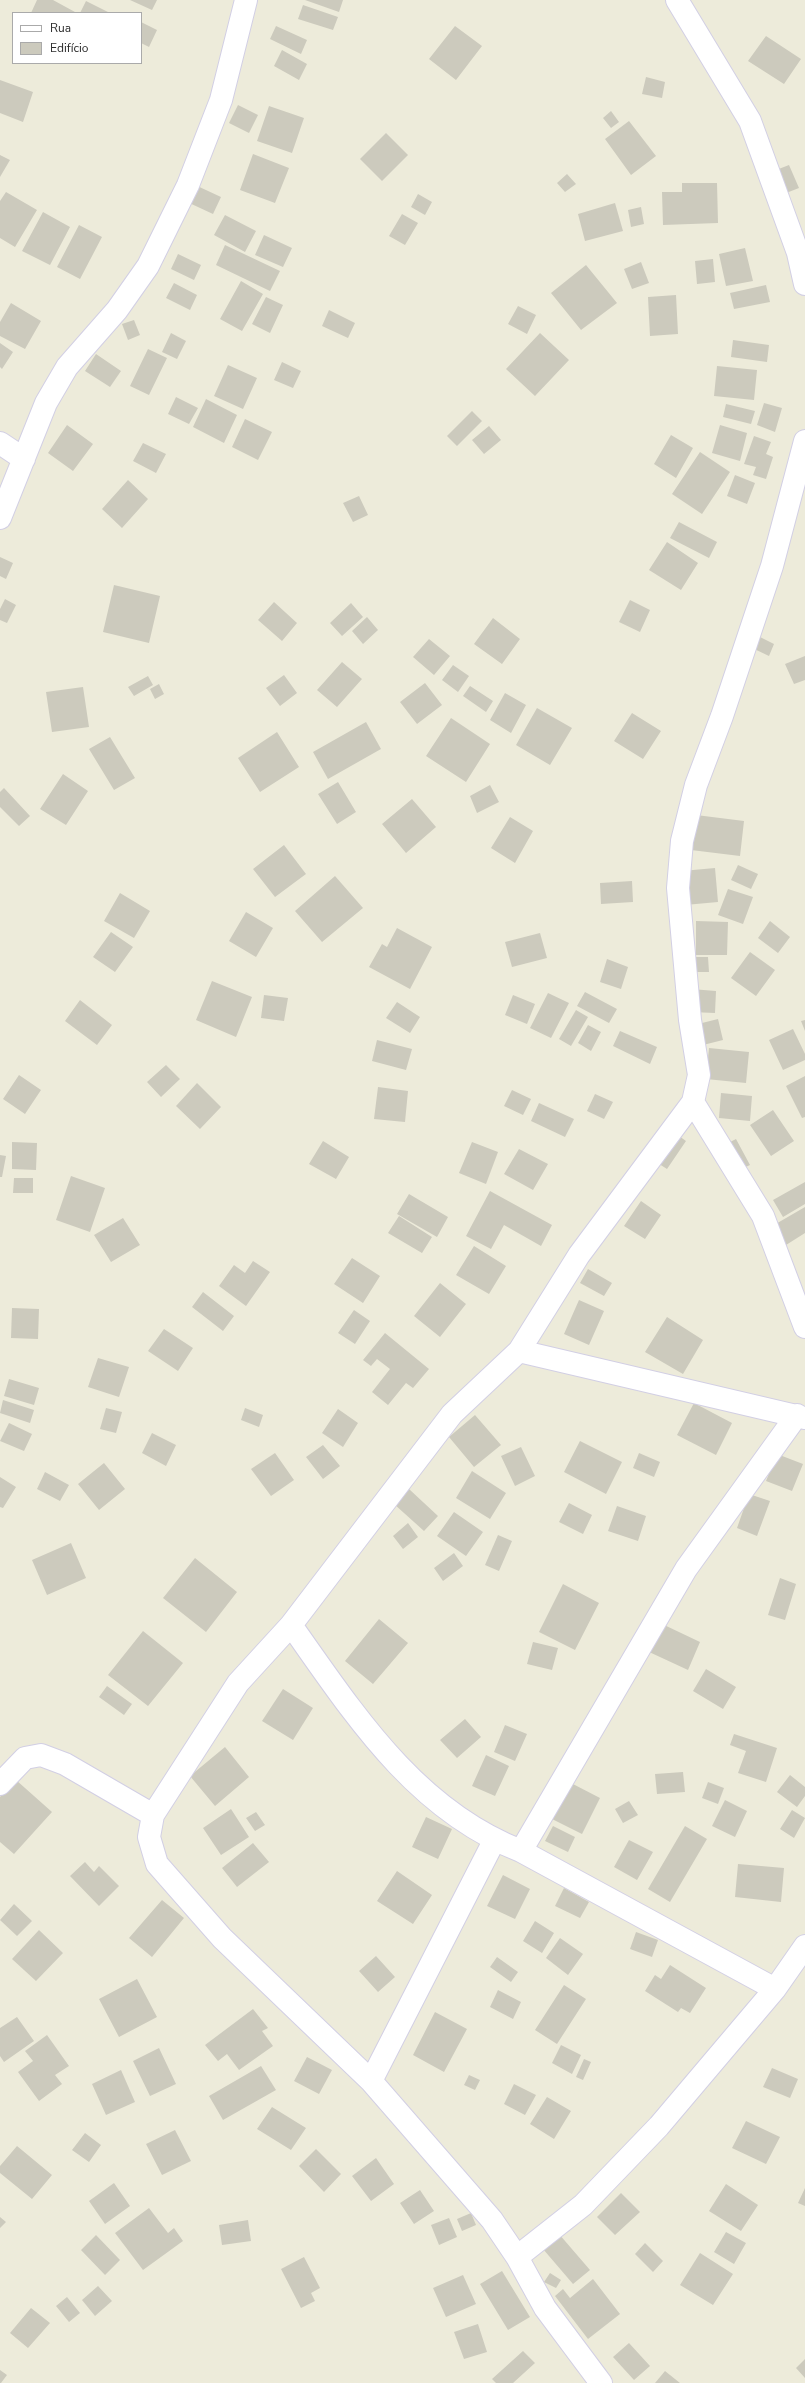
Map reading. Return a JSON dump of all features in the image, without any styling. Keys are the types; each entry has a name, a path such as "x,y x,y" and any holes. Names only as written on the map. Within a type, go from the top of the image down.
{"street":[{"path":"0,518 46,403 67,367 118,310 148,266 188,185 221,100 246,0"},
{"path":"677,0 750,121 802,250 805,284"},
{"path":"602,2383 546,2308 517,2256 492,2220 371,2081 222,1938 157,1864 149,1837 153,1815 238,1683 291,1625 452,1414 519,1351 578,1255 694,1102 699,1075 690,1020 678,888 682,841 696,785 722,716 772,566 805,441"},
{"path":"0,443 24,459"},
{"path":"694,1102 763,1216 805,1327"},
{"path":"519,1351 801,1417 686,1569 521,1852"},
{"path":"291,1625 376,1743 422,1790 494,1840 521,1852 775,1988"},
{"path":"0,1784 25,1758 41,1756 65,1764 153,1815"},
{"path":"371,2081 494,1840"},
{"path":"517,2256 583,2205 660,2126 775,1988 805,1946"}],"building":[{"path":"37,0 53,0 75,12 31,12"},
{"path":"130,0 157,0 152,10"},
{"path":"305,0 343,0 339,12"},
{"path":"86,1 108,12 80,12"},
{"path":"303,5 338,17 333,30 298,19"},
{"path":"142,22 157,30 149,47 142,44"},
{"path":"276,26 307,40 301,54 270,39"},
{"path":"455,26 482,46 456,80 429,59"},
{"path":"766,36 801,59 784,84 748,61"},
{"path":"282,50 307,64 299,80 274,66"},
{"path":"646,77 665,82 662,98 642,94"},
{"path":"0,80 33,92 23,122 0,113"},
{"path":"238,105 258,115 249,133 229,123"},
{"path":"269,106 304,118 292,153 257,141"},
{"path":"611,111 619,122 611,128 603,118"},
{"path":"629,121 656,156 631,175 605,139"},
{"path":"386,133 408,155 382,181 360,159"},
{"path":"253,154 289,168 275,203 240,190"},
{"path":"0,155 10,160 0,177"},
{"path":"789,165 799,188 781,195 771,172"},
{"path":"567,174 576,184 565,192 557,183"},
{"path":"682,183 717,183 718,223 663,225 662,192 682,192"},
{"path":"193,184 221,197 213,214 185,201"},
{"path":"6,192 37,210 15,247 0,238 0,201"},
{"path":"418,194 432,202 425,215 411,207"},
{"path":"615,203 623,231 585,241 578,214"},
{"path":"641,207 644,224 631,227 628,210"},
{"path":"43,212 70,227 50,265 22,251"},
{"path":"402,214 418,223 405,245 389,236"},
{"path":"225,215 256,231 245,252 214,235"},
{"path":"79,225 102,237 80,279 57,267"},
{"path":"264,235 292,248 283,267 255,255"},
{"path":"225,245 280,271 270,291 216,265"},
{"path":"745,248 753,281 726,286 719,254"},
{"path":"178,254 201,265 194,280 171,269"},
{"path":"713,259 715,282 697,284 695,261"},
{"path":"641,262 649,283 632,289 624,269"},
{"path":"586,265 617,303 581,330 551,293"},
{"path":"241,281 263,294 242,331 220,319"},
{"path":"174,283 197,295 190,310 166,298"},
{"path":"766,285 770,302 734,309 730,293"},
{"path":"676,295 678,334 650,336 648,297"},
{"path":"266,297 283,305 270,333 252,324"},
{"path":"11,303 41,321 25,349 0,336 0,322"},
{"path":"518,306 536,315 527,334 508,324"},
{"path":"329,310 355,323 348,338 322,326"},
{"path":"134,320 140,335 128,340 122,324"},
{"path":"171,333 186,341 177,359 162,352"},
{"path":"540,333 569,360 535,396 506,369"},
{"path":"733,340 769,345 767,362 731,357"},
{"path":"0,343 13,352 2,369 0,367"},
{"path":"148,349 167,358 149,395 130,386"},
{"path":"96,354 121,371 110,387 85,371"},
{"path":"282,362 301,371 293,388 274,380"},
{"path":"228,365 257,378 243,409 214,396"},
{"path":"717,366 757,370 754,400 714,396"},
{"path":"176,397 198,408 189,424 168,414"},
{"path":"206,399 237,415 224,443 193,427"},
{"path":"764,403 782,408 775,432 757,425"},
{"path":"726,404 755,411 751,424 723,417"},
{"path":"472,411 482,421 457,446 447,436"},
{"path":"245,419 272,432 258,460 232,447"},
{"path":"67,425 93,444 73,471 48,453"},
{"path":"720,425 747,433 740,461 712,453"},
{"path":"489,426 501,440 484,454 472,440"},
{"path":"671,435 693,448 676,478 654,464"},
{"path":"754,436 771,442 766,454 773,457 766,479 753,475 756,467 744,464"},
{"path":"143,443 166,454 156,473 133,461"},
{"path":"700,452 730,472 702,514 672,494"},
{"path":"735,475 755,483 747,504 727,496"},
{"path":"128,480 148,499 122,528 102,509"},
{"path":"359,496 368,515 353,522 343,503"},
{"path":"679,522 717,542 709,558 670,538"},
{"path":"667,542 698,563 681,590 649,570"},
{"path":"0,557 13,563 6,579 0,576"},
{"path":"114,585 160,596 149,643 103,632"},
{"path":"5,599 16,605 7,623 0,620 0,609"},
{"path":"630,600 650,610 640,632 619,622"},
{"path":"274,602 297,623 282,641 258,620"},
{"path":"351,603 363,617 342,636 330,623"},
{"path":"367,617 378,630 363,644 352,631"},
{"path":"493,618 520,639 502,664 474,644"},
{"path":"754,634 774,644 769,656 748,646"},
{"path":"429,639 450,656 434,675 413,657"},
{"path":"805,656 805,680 794,684 785,664"},
{"path":"342,662 362,679 337,707 317,690"},
{"path":"453,665 469,676 458,692 442,680"},
{"path":"284,675 297,693 280,706 266,688"},
{"path":"148,676 153,685 134,696 128,687"},
{"path":"425,683 442,705 417,724 400,702"},
{"path":"159,684 164,694 155,699 150,689"},
{"path":"470,686 493,701 486,712 463,696"},
{"path":"83,687 89,727 52,732 46,692"},
{"path":"505,693 526,705 511,733 490,720"},
{"path":"537,708 572,728 550,765 516,745"},
{"path":"632,713 661,731 643,759 614,741"},
{"path":"451,718 490,744 466,782 426,756"},
{"path":"366,722 381,749 328,779 313,752"},
{"path":"277,732 299,767 260,792 238,758"},
{"path":"110,737 135,778 114,790 89,749"},
{"path":"63,774 88,791 66,825 40,809"},
{"path":"338,782 356,812 337,824 318,794"},
{"path":"490,785 499,802 477,813 470,796"},
{"path":"4,788 30,816 19,826 0,807 0,792"},
{"path":"412,799 436,827 406,853 382,824"},
{"path":"696,815 744,821 740,856 691,850"},
{"path":"510,817 533,831 515,863 491,848"},
{"path":"284,845 306,874 275,897 253,869"},
{"path":"738,865 758,874 751,889 731,880"},
{"path":"715,868 718,902 685,905 682,871"},
{"path":"335,876 363,908 322,942 295,911"},
{"path":"632,881 633,902 601,904 600,883"},
{"path":"728,889 753,897 743,924 718,915"},
{"path":"120,893 150,911 134,938 104,921"},
{"path":"246,912 273,928 256,957 229,941"},
{"path":"696,921 728,922 727,955 696,955"},
{"path":"770,921 790,937 778,953 758,938"},
{"path":"397,928 432,947 410,989 369,967 382,944 387,947"},
{"path":"111,932 133,947 115,972 93,957"},
{"path":"540,933 547,958 512,967 505,942"},
{"path":"750,952 775,970 756,996 731,978"},
{"path":"689,957 708,957 709,972 689,972"},
{"path":"607,959 628,967 621,989 600,982"},
{"path":"212,981 252,997 236,1037 196,1020"},
{"path":"691,989 716,991 715,1013 691,1012"},
{"path":"585,992 617,1009 609,1023 577,1006"},
{"path":"548,993 569,1003 551,1038 530,1028"},
{"path":"264,995 288,998 284,1021 261,1018"},
{"path":"513,995 535,1004 527,1024 505,1015"},
{"path":"80,1000 112,1025 97,1045 65,1021"},
{"path":"397,1002 420,1017 410,1033 386,1018"},
{"path":"576,1010 588,1017 571,1046 559,1039"},
{"path":"718,1019 723,1040 699,1046 694,1025"},
{"path":"805,1020 805,1031 801,1021"},
{"path":"588,1025 601,1032 591,1051 578,1043"},
{"path":"793,1029 805,1054 805,1060 783,1070 769,1040"},
{"path":"620,1031 657,1047 650,1064 613,1046"},
{"path":"377,1040 412,1049 406,1070 372,1061"},
{"path":"709,1048 749,1052 746,1083 706,1079"},
{"path":"166,1065 180,1079 161,1097 147,1082"},
{"path":"19,1075 41,1090 25,1114 3,1099"},
{"path":"805,1076 805,1117 802,1118 786,1086"},
{"path":"197,1083 221,1107 200,1129 176,1106"},
{"path":"378,1087 408,1091 405,1122 374,1119"},
{"path":"512,1090 531,1099 523,1115 504,1106"},
{"path":"721,1093 752,1096 750,1121 719,1118"},
{"path":"595,1094 613,1102 604,1119 587,1111"},
{"path":"539,1103 574,1119 565,1137 531,1121"},
{"path":"773,1110 794,1141 771,1156 750,1125"},
{"path":"672,1131 686,1141 667,1169 653,1160"},
{"path":"736,1139 750,1165 735,1172 722,1146"},
{"path":"323,1141 349,1157 336,1179 309,1164"},
{"path":"12,1142 37,1143 36,1170 12,1169"},
{"path":"472,1142 498,1152 486,1184 459,1173"},
{"path":"519,1149 548,1164 533,1190 504,1174"},
{"path":"0,1155 6,1156 2,1177 0,1177"},
{"path":"71,1176 105,1188 90,1232 56,1220"},
{"path":"14,1178 33,1178 33,1193 13,1193"},
{"path":"805,1182 805,1204 783,1217 773,1200"},
{"path":"490,1191 552,1225 541,1246 504,1225 491,1249 466,1236"},
{"path":"409,1194 448,1217 437,1237 397,1214"},
{"path":"641,1201 661,1215 645,1239 624,1226"},
{"path":"805,1207 805,1233 786,1245 774,1225"},
{"path":"399,1216 432,1237 422,1253 388,1233"},
{"path":"123,1218 140,1245 111,1262 94,1235"},
{"path":"474,1246 506,1266 489,1294 456,1275"},
{"path":"352,1258 380,1276 363,1303 334,1284"},
{"path":"253,1261 270,1272 246,1306 219,1286 234,1265 245,1273"},
{"path":"588,1269 612,1283 604,1296 580,1283"},
{"path":"440,1283 466,1304 440,1337 414,1316"},
{"path":"203,1292 234,1316 223,1331 192,1307"},
{"path":"579,1300 604,1311 589,1345 564,1334"},
{"path":"12,1308 39,1309 38,1339 11,1338"},
{"path":"354,1310 370,1321 355,1344 338,1333"},
{"path":"667,1317 703,1340 683,1374 645,1352"},
{"path":"164,1329 193,1348 178,1371 148,1351"},
{"path":"385,1333 429,1369 413,1388 406,1383 388,1405 372,1392 390,1369 377,1359 371,1366 363,1360"},
{"path":"98,1358 129,1367 119,1397 88,1387"},
{"path":"9,1379 39,1388 34,1405 4,1396"},
{"path":"3,1400 34,1410 30,1423 0,1413"},
{"path":"694,1403 732,1423 716,1455 677,1435"},
{"path":"106,1408 122,1412 116,1433 100,1429"},
{"path":"245,1408 263,1415 259,1427 241,1420"},
{"path":"338,1409 358,1423 343,1447 322,1433"},
{"path":"475,1415 501,1445 474,1467 449,1437"},
{"path":"9,1423 32,1434 24,1451 0,1441"},
{"path":"152,1433 176,1445 166,1466 142,1453"},
{"path":"580,1441 622,1462 606,1494 564,1472"},
{"path":"323,1445 340,1466 323,1479 306,1457"},
{"path":"521,1447 535,1476 515,1486 501,1456"},
{"path":"275,1453 294,1480 271,1496 251,1469"},
{"path":"639,1453 660,1462 654,1477 633,1468"},
{"path":"777,1454 803,1464 792,1491 766,1481"},
{"path":"104,1463 125,1489 99,1510 78,1484"},
{"path":"472,1471 506,1493 490,1519 456,1498"},
{"path":"45,1472 69,1485 60,1501 37,1489"},
{"path":"0,1477 16,1487 3,1508 0,1507"},
{"path":"409,1489 438,1516 424,1531 394,1504"},
{"path":"749,1494 770,1501 757,1536 737,1528"},
{"path":"569,1503 592,1515 583,1534 559,1522"},
{"path":"617,1506 646,1516 638,1541 608,1531"},
{"path":"454,1512 483,1532 466,1556 437,1536"},
{"path":"408,1523 418,1537 403,1549 393,1536"},
{"path":"498,1535 512,1541 499,1571 485,1565"},
{"path":"71,1543 86,1578 47,1595 32,1560"},
{"path":"454,1553 463,1566 443,1581 434,1568"},
{"path":"195,1558 237,1592 206,1632 163,1598"},
{"path":"780,1578 796,1584 785,1620 768,1615"},
{"path":"563,1584 599,1603 575,1650 539,1632"},
{"path":"379,1619 408,1643 373,1684 345,1661"},
{"path":"660,1623 700,1642 688,1670 647,1651"},
{"path":"143,1631 183,1663 148,1706 108,1675"},
{"path":"533,1642 558,1648 552,1670 527,1664"},
{"path":"706,1669 736,1687 723,1709 693,1691"},
{"path":"107,1686 132,1704 124,1715 99,1697"},
{"path":"283,1689 313,1708 293,1740 262,1721"},
{"path":"465,1719 481,1737 457,1758 440,1740"},
{"path":"505,1725 527,1734 515,1761 494,1752"},
{"path":"734,1734 777,1748 766,1782 738,1773 746,1751 730,1745"},
{"path":"225,1747 249,1777 215,1806 190,1776"},
{"path":"486,1755 509,1766 495,1796 472,1786"},
{"path":"683,1772 685,1792 657,1794 655,1774"},
{"path":"790,1775 805,1787 805,1796 797,1807 777,1792"},
{"path":"16,1780 52,1812 14,1854 0,1842 0,1797"},
{"path":"708,1782 724,1788 718,1804 702,1798"},
{"path":"571,1783 600,1798 582,1834 552,1819"},
{"path":"725,1800 747,1811 735,1837 712,1826"},
{"path":"629,1801 638,1815 623,1823 615,1809"},
{"path":"231,1809 249,1837 221,1855 203,1828"},
{"path":"792,1810 805,1818 794,1838 780,1829"},
{"path":"256,1812 265,1825 255,1831 246,1818"},
{"path":"426,1817 452,1829 438,1859 412,1847"},
{"path":"553,1826 575,1837 568,1852 545,1841"},
{"path":"685,1826 707,1839 670,1902 648,1889"},
{"path":"629,1840 653,1852 637,1880 614,1867"},
{"path":"253,1843 269,1862 237,1887 222,1868"},
{"path":"85,1862 94,1872 99,1866 119,1886 99,1906 70,1876"},
{"path":"738,1864 784,1868 781,1902 735,1897"},
{"path":"397,1871 432,1895 413,1924 377,1901"},
{"path":"503,1875 530,1889 515,1919 487,1906"},
{"path":"564,1888 589,1902 580,1918 555,1906"},
{"path":"162,1900 184,1918 152,1957 129,1938"},
{"path":"14,1904 32,1921 17,1936 0,1920"},
{"path":"535,1921 554,1933 542,1953 523,1941"},
{"path":"39,1930 63,1953 36,1981 12,1959"},
{"path":"636,1932 658,1940 652,1957 630,1949"},
{"path":"560,1938 583,1954 568,1975 546,1958"},
{"path":"376,1956 395,1977 378,1992 359,1971"},
{"path":"497,1957 518,1972 511,1982 490,1967"},
{"path":"670,1965 706,1988 690,2013 681,2008 678,2012 645,1991 655,1975 661,1979"},
{"path":"137,1979 157,2017 119,2037 99,1999"},
{"path":"564,1985 586,1999 557,2044 535,2030"},
{"path":"498,1990 521,2002 513,2019 490,2007"},
{"path":"253,2009 268,2028 262,2031 273,2046 239,2070 227,2054 218,2061 205,2045"},
{"path":"435,2012 467,2029 444,2072 413,2055"},
{"path":"17,2017 34,2041 4,2062 0,2056 0,2028"},
{"path":"47,2035 69,2066 55,2075 62,2084 39,2101 18,2072 33,2061 25,2051"},
{"path":"561,2045 581,2055 572,2074 552,2063"},
{"path":"159,2048 176,2084 150,2096 133,2061"},
{"path":"307,2057 332,2070 319,2094 294,2081"},
{"path":"584,2059 591,2062 583,2080 576,2077"},
{"path":"261,2066 276,2090 223,2120 209,2096"},
{"path":"772,2068 798,2079 790,2098 763,2087"},
{"path":"121,2070 135,2102 106,2115 92,2084"},
{"path":"469,2075 480,2080 475,2090 464,2085"},
{"path":"514,2084 536,2095 525,2115 504,2104"},
{"path":"547,2097 571,2111 554,2139 530,2124"},
{"path":"272,2107 306,2128 291,2150 257,2129"},
{"path":"746,2121 780,2137 766,2164 732,2148"},
{"path":"175,2130 191,2161 162,2175 146,2144"},
{"path":"85,2133 101,2145 89,2162 72,2150"},
{"path":"17,2146 52,2175 32,2199 0,2173 0,2166"},
{"path":"316,2149 341,2174 324,2192 299,2166"},
{"path":"376,2158 394,2184 371,2201 352,2176"},
{"path":"114,2183 130,2206 105,2224 89,2201"},
{"path":"726,2184 758,2205 741,2231 709,2211"},
{"path":"805,2188 805,2206 798,2203"},
{"path":"420,2190 434,2211 414,2224 400,2203"},
{"path":"621,2193 640,2212 615,2235 597,2217"},
{"path":"149,2208 168,2233 174,2228 183,2241 143,2270 115,2233"},
{"path":"471,2213 476,2225 462,2231 457,2219"},
{"path":"0,2217 6,2222 0,2228"},
{"path":"449,2218 457,2237 439,2245 431,2225"},
{"path":"248,2220 251,2241 222,2245 219,2225"},
{"path":"726,2232 746,2243 734,2264 714,2252"},
{"path":"559,2234 590,2270 573,2284 543,2249"},
{"path":"96,2235 120,2260 105,2275 81,2250"},
{"path":"645,2243 663,2261 653,2272 635,2254"},
{"path":"700,2253 733,2274 713,2305 680,2285"},
{"path":"304,2257 320,2288 311,2293 315,2301 301,2308 281,2269"},
{"path":"502,2271 530,2317 508,2330 480,2284"},
{"path":"550,2273 561,2280 556,2288 544,2282"},
{"path":"463,2275 476,2304 446,2317 433,2288"},
{"path":"593,2279 620,2314 588,2339 555,2296 563,2289 570,2298"},
{"path":"98,2286 112,2301 95,2316 82,2300"},
{"path":"67,2297 80,2313 69,2322 56,2306"},
{"path":"31,2308 50,2323 28,2348 10,2333"},
{"path":"478,2324 487,2352 464,2359 454,2332"},
{"path":"629,2343 650,2366 634,2380 613,2357"},
{"path":"523,2351 535,2363 513,2383 496,2383 492,2379"},
{"path":"805,2359 805,2378 796,2368"},
{"path":"0,2370 7,2375 1,2383 0,2383"},
{"path":"665,2371 680,2383 655,2383"}]}
